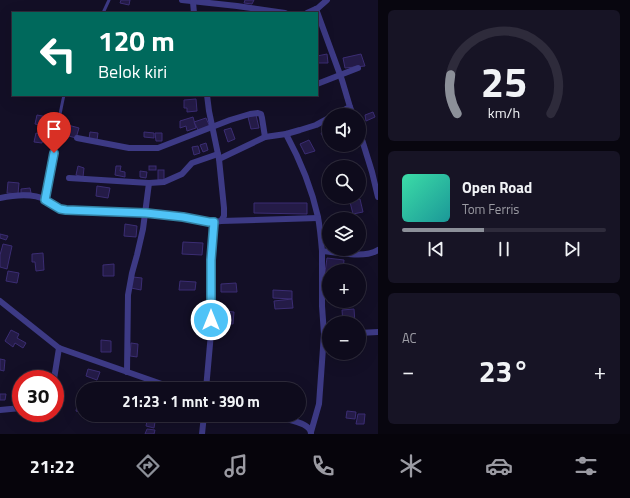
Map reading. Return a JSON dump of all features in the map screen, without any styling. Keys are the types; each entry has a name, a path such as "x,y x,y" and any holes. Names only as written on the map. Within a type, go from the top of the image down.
{"street":[{"path":"183,0 278,12"},
{"path":"309,12 316,9 327,0"},
{"path":"194,2 194,12"},
{"path":"318,14 350,107"},
{"path":"318,84 358,68"},
{"path":"207,96 218,156 224,208 224,216 221,221"},
{"path":"77,138 129,148 158,148 250,114 258,113 261,114 265,137"},
{"path":"69,178 150,183 164,182 182,174 192,163 218,156 265,137 286,134 322,122"},
{"path":"286,134 308,185 318,218 322,251"},
{"path":"366,152 378,196"},
{"path":"127,372 128,294 143,229 150,183"},
{"path":"0,198 7,196 30,195 45,200 60,209 66,210 146,213 183,217 209,222 318,218"},
{"path":"207,382 211,333 211,260 214,222"},
{"path":"366,254 378,250"},
{"path":"322,256 323,316"},
{"path":"0,301 59,348 156,382"},
{"path":"366,333 378,332"},
{"path":"55,370 59,348"},
{"path":"311,433 319,404 323,360"},
{"path":"0,410 12,409"},
{"path":"202,434 203,422"},
{"path":"296,422 306,426 314,426"},
{"path":"306,426 311,433"}],"lane":[{"path":"103,12 109,0"},
{"path":"45,200 64,96"}],"building":[{"path":"121,0 130,0 129,5 120,3"},
{"path":"245,0 254,0 252,4 244,3"},
{"path":"327,54 328,63 318,63 318,56"},
{"path":"361,54 365,66 345,68 343,58"},
{"path":"196,99 197,111 187,112 187,108 184,108 184,100"},
{"path":"373,112 375,117 366,121 366,115"},
{"path":"37,115 48,117 47,126 35,124"},
{"path":"256,115 259,128 251,129 248,117"},
{"path":"193,117 196,128 187,131 186,126 180,128 180,121"},
{"path":"206,118 210,127 199,132 194,122"},
{"path":"68,125 79,128 76,138 65,135"},
{"path":"231,128 235,139 228,142 224,130"},
{"path":"90,132 98,133 97,140 89,139"},
{"path":"144,132 154,133 154,138 144,137"},
{"path":"36,133 44,135 42,143 34,142"},
{"path":"155,133 162,133 162,141 156,141"},
{"path":"309,140 315,151 305,154 300,144"},
{"path":"206,143 208,150 203,152 200,145"},
{"path":"198,146 200,153 194,155 192,147"},
{"path":"78,166 84,168 83,177 76,175"},
{"path":"116,166 121,166 120,171 125,172 125,177 115,175"},
{"path":"149,166 156,166 156,170 149,170"},
{"path":"158,170 164,170 164,180 158,180"},
{"path":"140,171 147,172 146,178 140,177"},
{"path":"8,182 19,183 18,194 7,193"},
{"path":"97,186 110,188 108,198 96,196"},
{"path":"30,188 31,193 21,193 21,189"},
{"path":"254,203 307,203 307,214 254,213"},
{"path":"350,204 361,204 363,212 352,212"},
{"path":"125,224 137,226 136,237 124,236"},
{"path":"0,234 8,236 6,240 0,238"},
{"path":"183,242 203,243 202,255 182,254"},
{"path":"3,244 12,246 7,269 0,267 0,255"},
{"path":"43,253 44,270 36,271 35,262 32,262 32,254"},
{"path":"327,258 344,260 344,264 326,264"},
{"path":"114,264 114,276 103,276 103,265"},
{"path":"8,271 19,273 17,283 6,281"},
{"path":"133,277 142,278 141,290 131,288"},
{"path":"180,281 196,282 195,290 179,290"},
{"path":"236,283 237,292 221,292 221,284"},
{"path":"273,290 292,291 292,299 273,298"},
{"path":"292,299 293,308 275,309 274,301"},
{"path":"354,309 354,316 342,316 342,310"},
{"path":"224,311 234,312 233,324 223,323"},
{"path":"11,330 19,334 17,338 26,343 23,348 15,343 13,347 5,341"},
{"path":"101,340 111,341 111,352 101,352"},
{"path":"131,343 138,344 137,357 130,356"},
{"path":"0,359 5,360 4,371 0,370"},
{"path":"88,369 100,372 97,380 86,376"},
{"path":"0,394 6,394 5,400 0,400"},
{"path":"347,411 356,412 355,419 346,418"},
{"path":"358,414 365,414 364,424 356,424"},
{"path":"147,422 155,422 154,428 146,426"},
{"path":"147,429 155,430 154,434 145,434"}],"route":[{"path":"54,153 45,200 60,209 146,213 214,222 211,260 211,320"}]}
